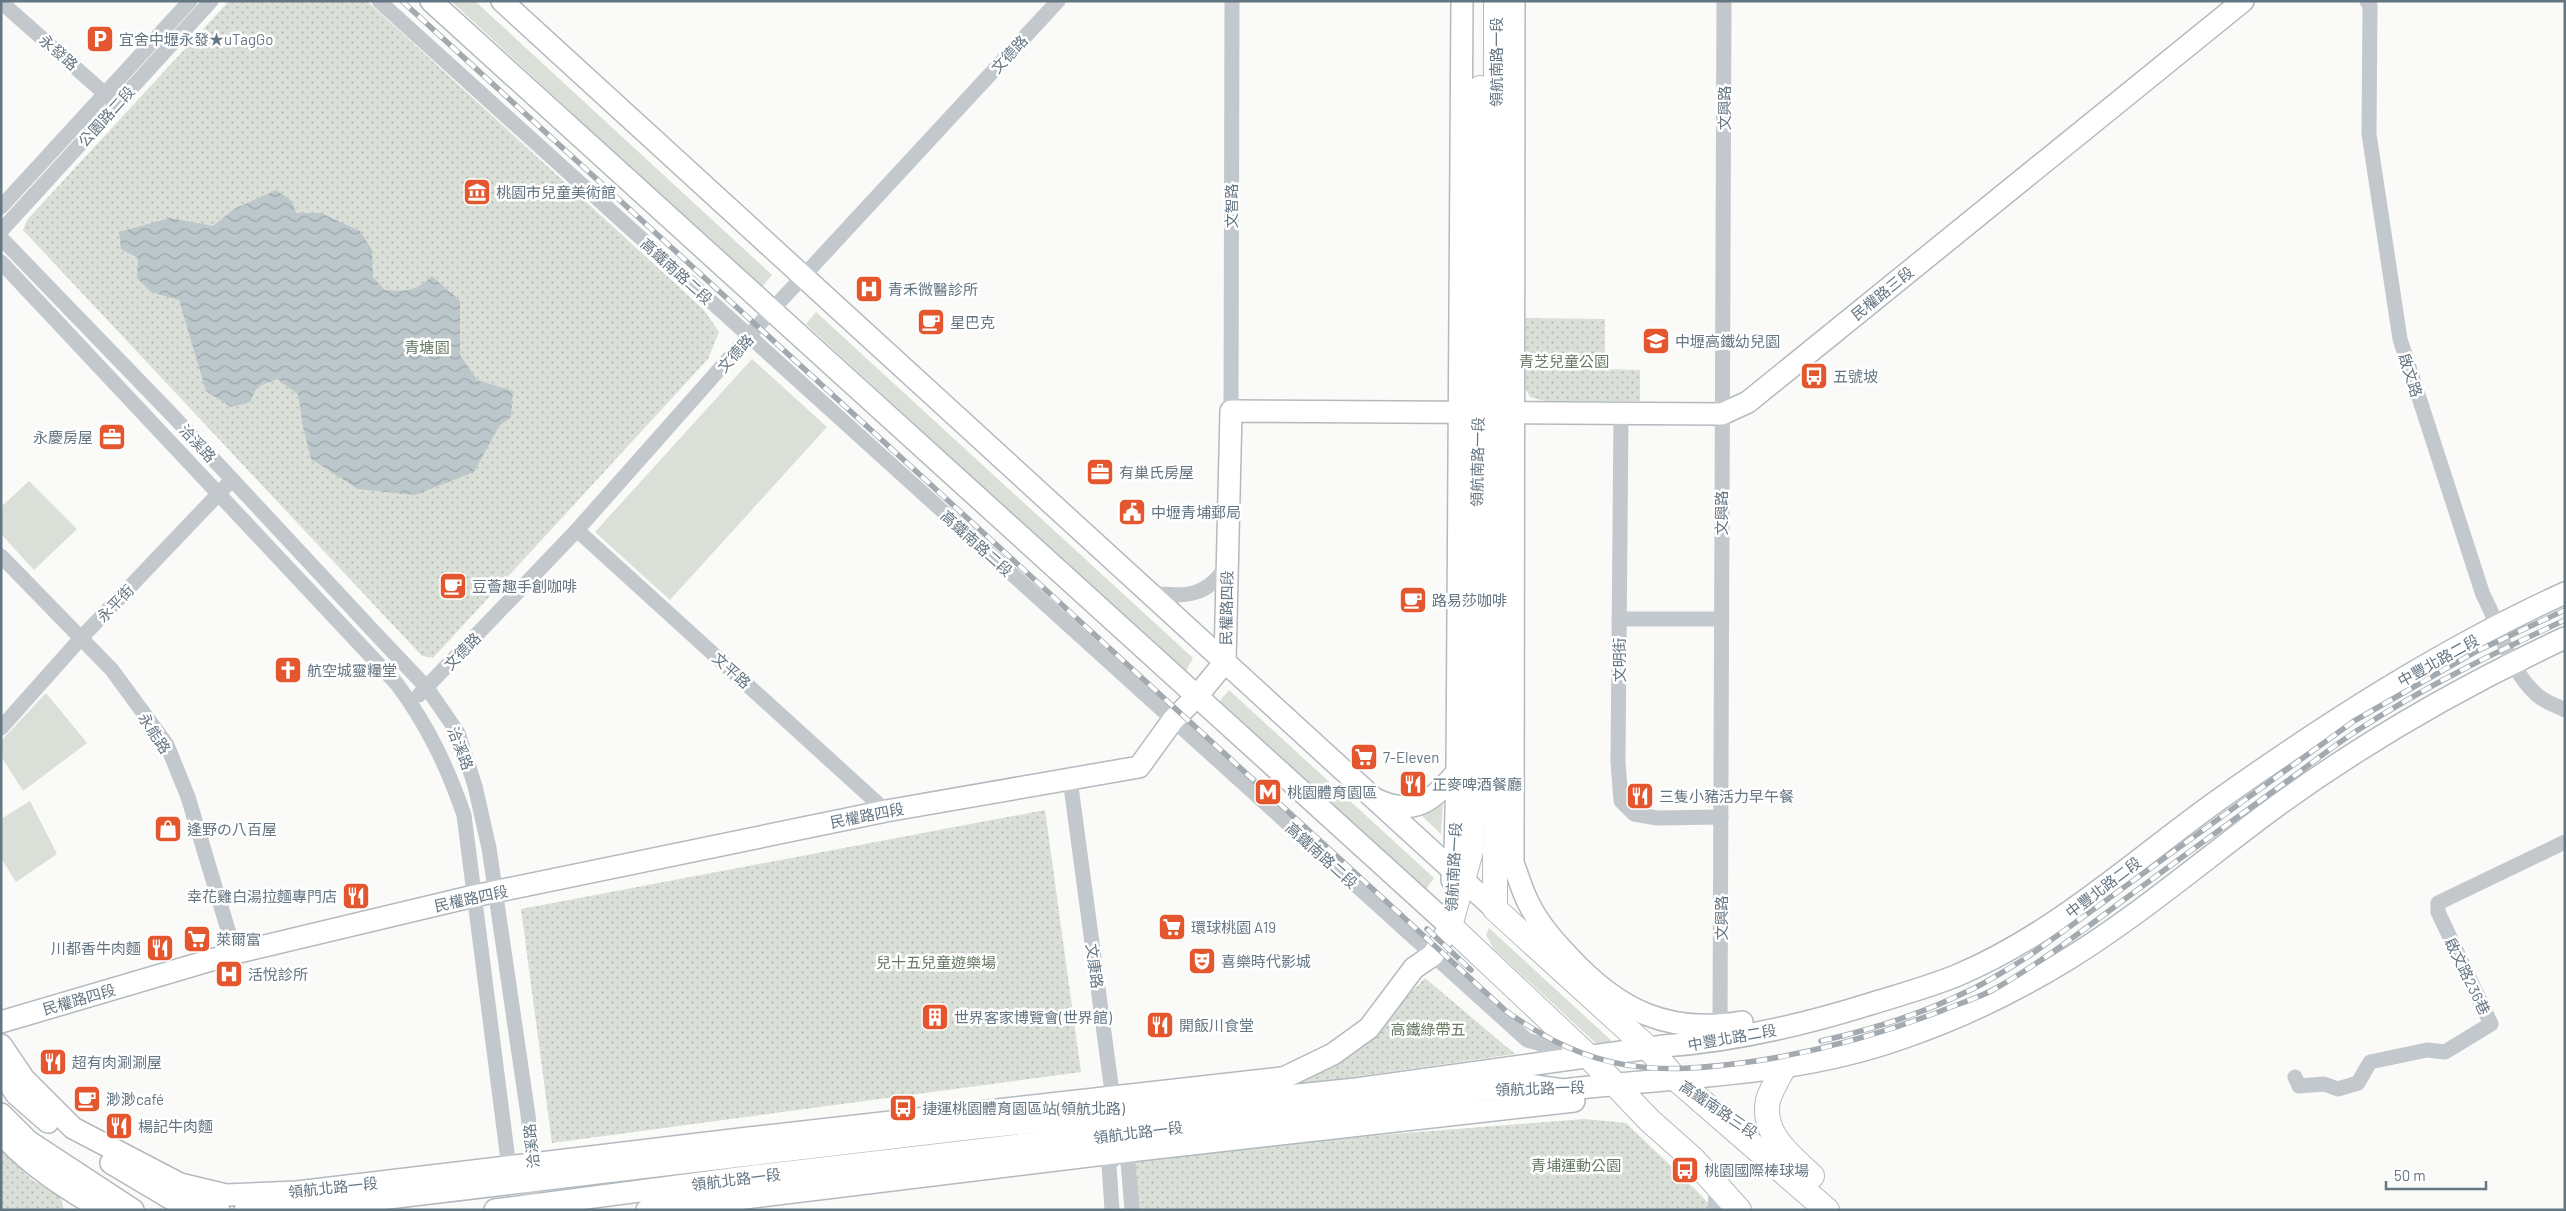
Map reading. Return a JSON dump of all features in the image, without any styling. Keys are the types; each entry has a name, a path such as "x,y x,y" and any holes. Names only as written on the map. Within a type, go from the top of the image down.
{"main road":[{"name":"領航南路一段","path":"1480,1 1495,909"},
{"name":"領航南路一段","path":"1450,926 1458,875 1471,851 1487,413 1496,1"},
{"path":"1495,909 1649,1049 1676,1079"},
{"name":"高鐵南路二段","path":"1450,926 1615,1083"},
{"path":"1783,1069 1768,1100 1768,1126 1782,1147 1812,1176"},
{"name":"高鐵南路三段","path":"1676,1079 1748,1143 1835,1206"},
{"name":"高鐵南路三段","path":"1676,1079 1722,1108 1812,1176 1835,1206"},
{"path":"1615,1083 1649,1120 1693,1159 1744,1210"},
{"path":"1715,1182 1739,1210"}],"street":[{"name":"公園路二段","path":"1,207 190,1"},
{"name":"公園路二段","path":"1,231 211,1"},
{"name":"高鐵南路二段","path":"379,1 1527,1040 1590,1058"},
{"name":"高鐵南路二段","path":"431,1 1450,926"},
{"path":"502,1 1495,909"},
{"name":"文德路","path":"410,701 427,688 578,530 772,310 1058,1"},
{"name":"文智路","path":"1231,411 1232,1"},
{"name":"領航南路一段","path":"1462,1 1487,413 1513,772"},
{"name":"領航南路一段","path":"1458,875 1455,852 1457,772 1487,413 1514,1"},
{"name":"文興路","path":"1720,1026 1724,1"},
{"name":"民權路三段","path":"1487,413 1722,414 1748,402 2243,1"},
{"name":"啟文路","path":"2367,1 2370,6 2369,134 2400,339 2483,595 2512,663 2535,694 2565,710"},
{"name":"永發路","path":"1,2 106,93 116,105"},
{"name":"洽溪路","path":"1,238 232,479 427,688 458,733 475,786 489,848 485,894 510,1175 526,1207"},
{"name":"洽溪路","path":"1,262 397,684 422,718 447,768 464,815 485,894 534,1172 526,1207"},
{"path":"1231,411 1487,413"},
{"name":"民權路四段","path":"1,1022 235,953 485,894 886,811 1139,767 1173,720 1197,696 1224,662 1231,411"},
{"name":"文明街","path":"1621,413 1618,762 1621,801 1634,814 1657,818 1721,817"},
{"name":"永平街","path":"1,728 82,637 232,479"},
{"name":"文平路","path":"578,530 886,811"},
{"name":"永能路","path":"1,556 82,637 112,670 167,745 188,797 235,953"},
{"path":"1149,593 1190,594 1206,589 1218,580 1227,565"},
{"name":"中豐北路二段","path":"1590,1058 1768,1032 1829,1017 1958,975 2060,920 2217,801 2366,700 2498,627 2565,593"},
{"path":"1619,619 1721,620"},
{"path":"1615,1083 1783,1069 1868,1050 1904,1038 1966,1012 2064,962 2115,928 2280,804 2397,725 2512,663 2565,638"},
{"path":"1374,799 1390,806 1410,807 1425,803 1439,794 1457,772"},
{"path":"1495,842 1513,772"},
{"path":"1513,772 1513,863 1527,902 1546,931 1584,973 1623,1004 1661,1020 1698,1026 1720,1026 1774,1017"},
{"name":"文康路","path":"1070,779 1116,1124 1128,1162 1132,1210"},
{"name":"啟文路236巷","path":"2295,1077 2299,1086 2324,1084 2338,1090 2358,1083 2370,1062 2427,1050 2444,1052 2491,1024 2438,912 2438,904 2565,842"},
{"path":"1183,1088 1253,1100 1269,1084 1333,1054 1368,1028 1414,968 1433,955 1450,926"},
{"name":"領航北路一段","path":"1,1045 24,1079 73,1128 173,1201 226,1195 296,1192 510,1175"},
{"name":"領航北路一段","path":"647,1210 756,1194 1116,1124 1253,1100 1356,1090 1590,1058"},
{"name":"領航北路一段","path":"1,1072 16,1094 65,1136 173,1201 219,1210"},
{"name":"領航北路一段","path":"1116,1124 1183,1088 1281,1078"},
{"name":"領航北路一段","path":"245,1210 330,1205 510,1175 750,1146 1116,1124 1577,1100 1615,1083"},
{"path":"1,1114 28,1141 133,1210"},
{"path":"1112,1210 1109,1165 1116,1124"},
{"path":"1,1133 19,1153 78,1202 103,1210"},
{"path":"750,1146 756,1194"},
{"path":"1715,1182 1716,1210"},
{"name":"領航北路一段","path":"495,1210 756,1194"}],"green space":[{"name":"青塘園","path":"229,1 367,1 704,310 719,332 708,359 433,658 422,656 23,230 27,220"},
{"path":"451,1 475,1 772,275 761,288"},
{"path":"816,312 1193,658 1185,673 806,324"},
{"name":"青芝兒童公園","path":"1523,318 1605,319 1605,369 1640,370 1640,401 1545,401 1530,397 1523,385"},
{"path":"752,359 827,427 670,600 595,532"},
{"path":"29,481 77,529 34,570 1,534 1,507"},
{"path":"1229,690 1434,878 1424,892 1219,702"},
{"path":"46,693 87,743 23,791 1,756 1,741"},
{"path":"30,801 57,854 16,882 1,858 1,819"},
{"path":"1443,802 1441,834 1419,813 1431,812"},
{"name":"兒十五兒童遊樂場","path":"1045,810 1081,1072 552,1143 521,909"},
{"path":"1489,928 1614,1043 1602,1049 1494,949 1486,935"},
{"name":"高鐵綠帶五","path":"1425,978 1515,1054 1275,1088 1377,1027"},
{"name":"青埔運動公園","path":"1584,1119 1626,1123 1698,1192 1709,1204 1709,1210 1139,1210 1134,1166 1141,1154"},
{"path":"1,1150 32,1180 60,1195 64,1210 1,1210"}],"water":[{"path":"276,190 292,201 296,213 321,213 360,231 372,250 373,277 385,290 399,291 416,288 432,276 460,301 460,355 477,380 513,391 511,417 499,426 474,472 415,495 358,489 311,459 303,427 298,394 277,379 257,387 250,402 231,407 206,391 179,300 151,292 137,278 138,258 121,249 119,232 170,218 213,226 234,209"}],"railway":[{"path":"402,1 1506,1011 1538,1032 1567,1047 1596,1058 1625,1065 1655,1068 1720,1066 1756,1061 1827,1047 1873,1034 1985,994 2060,947 2358,730 2408,699 2460,671 2565,620"},
{"path":"1821,1041 1858,1032 1913,1014 1949,1000 1990,979 2029,956 2354,721 2475,652 2565,610"},
{"path":"1427,929 1471,970"}],"place":[{"name":"宜舍中壢永發★uTagGo","path":"100,39"},
{"name":"桃園市兒童美術館","path":"477,192"},
{"name":"青禾微醫診所","path":"869,289"},
{"name":"星巴克","path":"931,322"},
{"name":"中壢高鐵幼兒園","path":"1656,341"},
{"name":"五號坡","path":"1814,376"},
{"name":"永慶房屋","path":"112,437"},
{"name":"有巢氏房屋","path":"1100,472"},
{"name":"中壢青埔郵局","path":"1132,512"},
{"name":"豆薈趣手創咖啡","path":"453,586"},
{"name":"路易莎咖啡","path":"1413,600"},
{"name":"航空城靈糧堂","path":"288,670"},
{"name":"7-Eleven","path":"1364,757"},
{"name":"正麥啤酒餐廳","path":"1413,784"},
{"name":"桃園體育園區","path":"1268,792"},
{"name":"三隻小豬活力早午餐","path":"1640,796"},
{"name":"逢野の八百屋","path":"168,829"},
{"name":"幸花雞白湯拉麵專門店","path":"356,896"},
{"name":"環球桃園 A19","path":"1172,927"},
{"name":"萊爾富","path":"197,939"},
{"name":"川都香牛肉麵","path":"160,948"},
{"name":"喜樂時代影城","path":"1202,961"},
{"name":"活悅診所","path":"229,974"},
{"name":"世界客家博覽會(世界館)","path":"935,1017"},
{"name":"開飯川食堂","path":"1160,1025"},
{"name":"超有肉涮涮屋","path":"53,1062"},
{"name":"渺渺café","path":"87,1099"},
{"name":"捷運桃園體育園區站(領航北路)","path":"903,1108"},
{"name":"楊記牛肉麵","path":"119,1126"},
{"name":"桃園國際棒球場","path":"1685,1170"}]}
